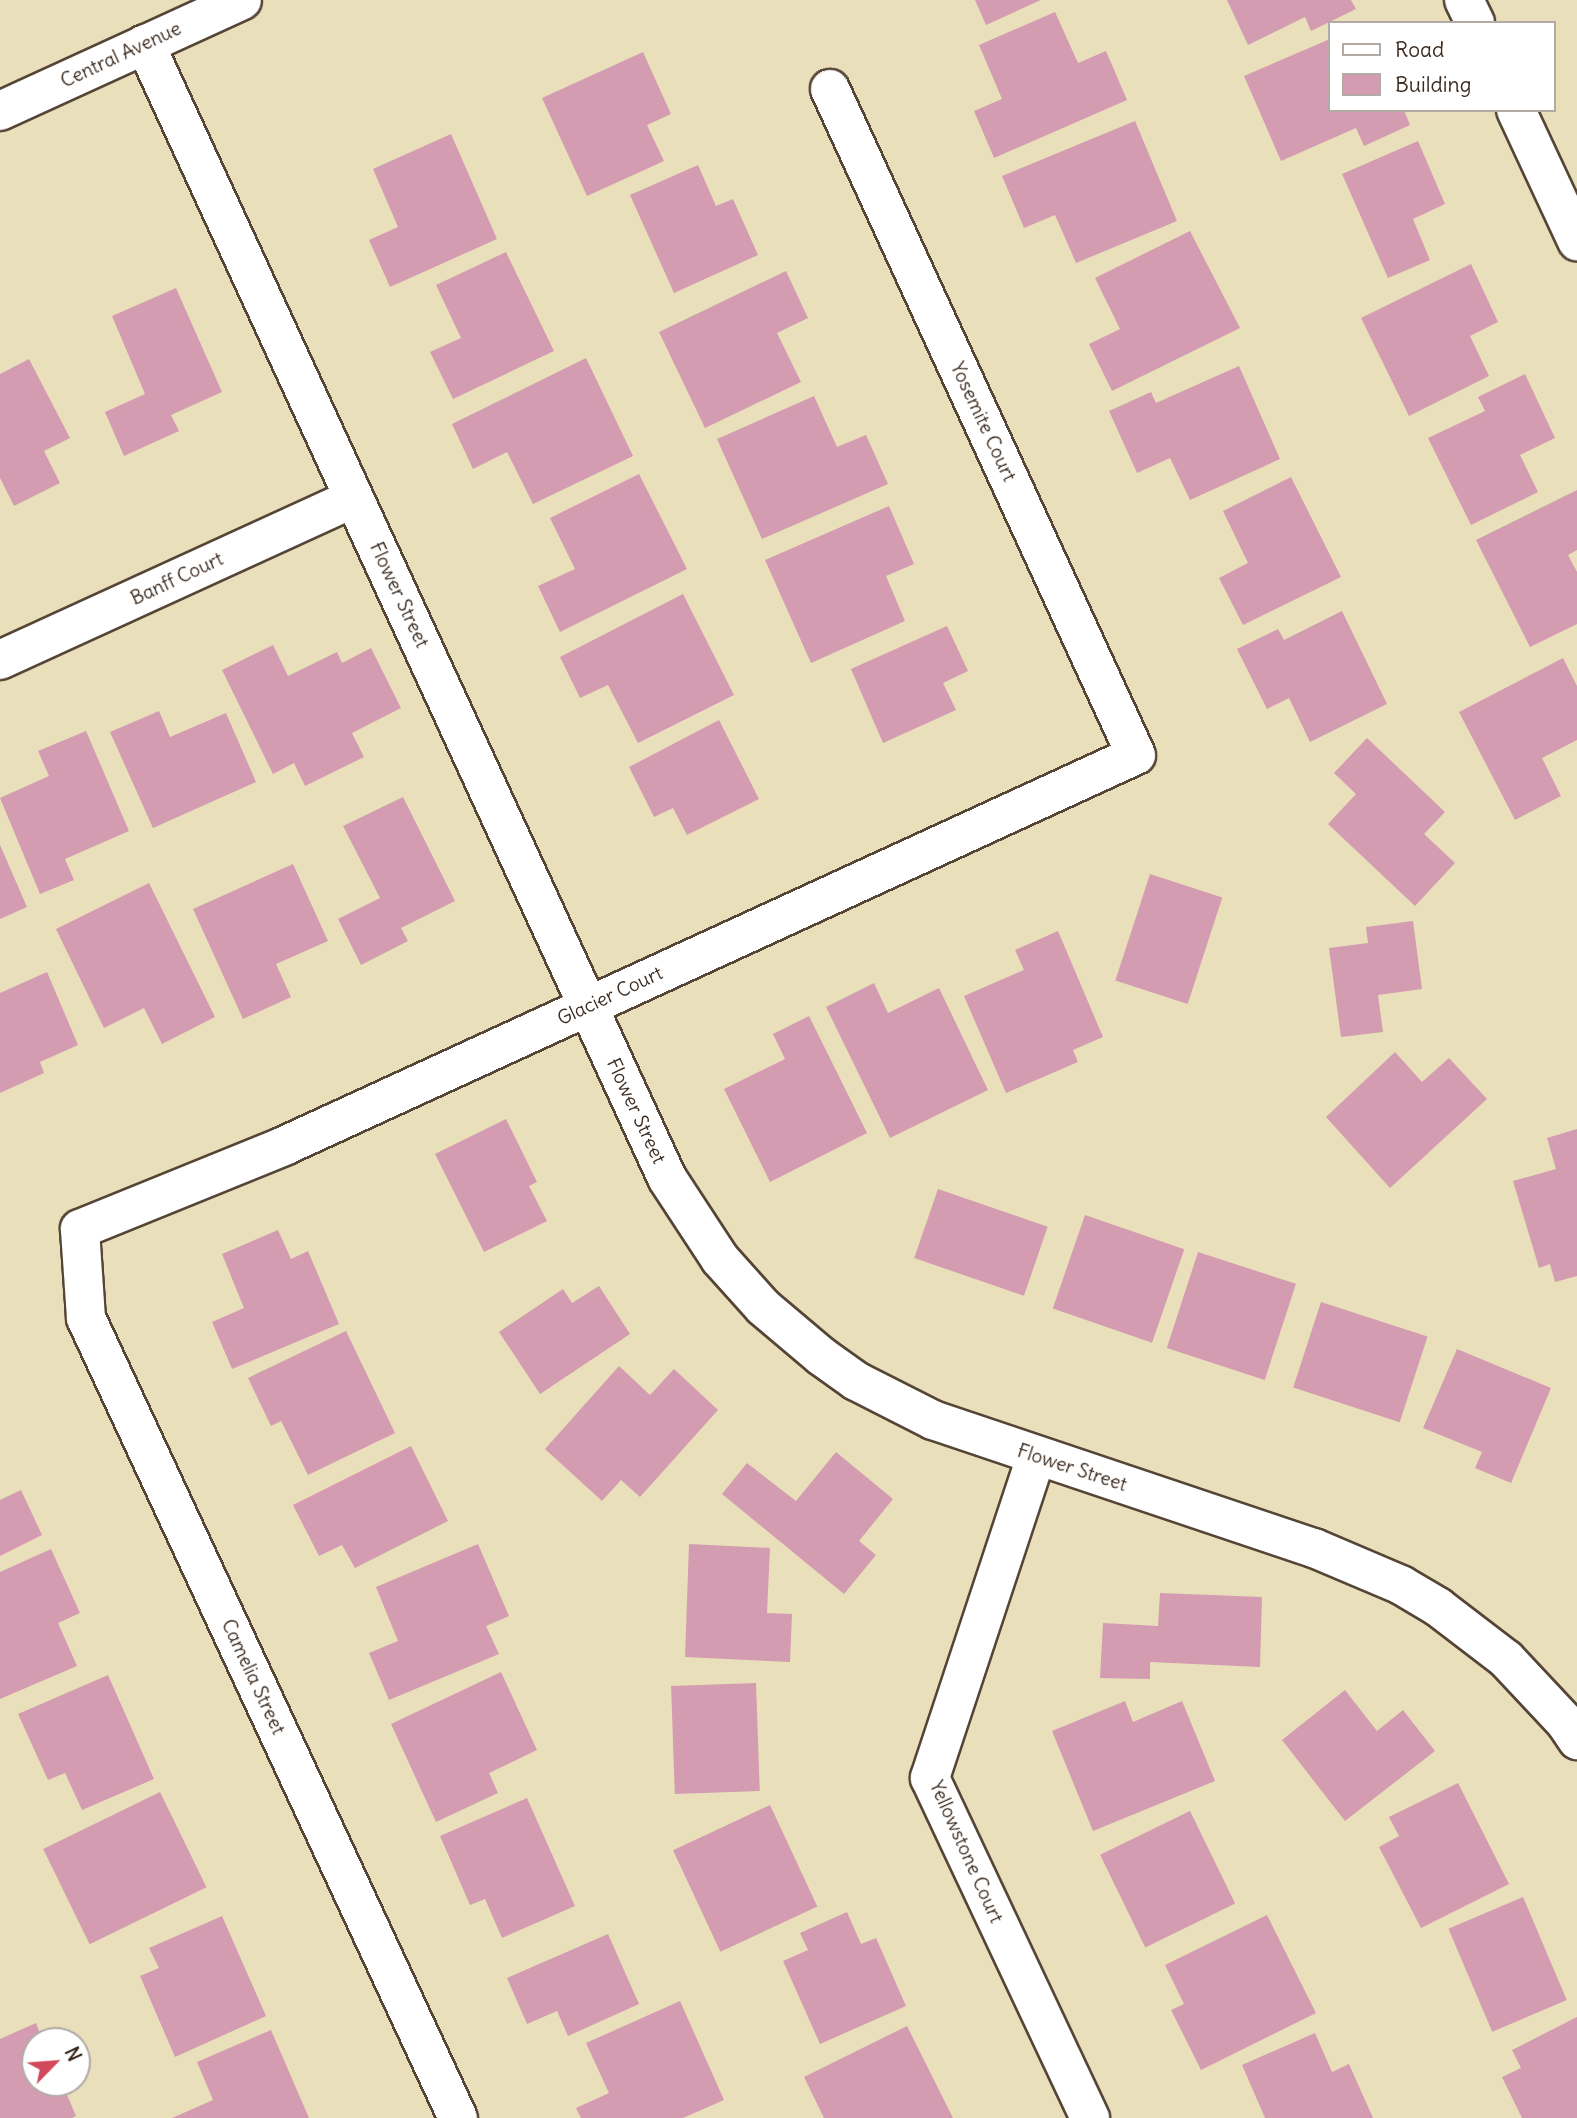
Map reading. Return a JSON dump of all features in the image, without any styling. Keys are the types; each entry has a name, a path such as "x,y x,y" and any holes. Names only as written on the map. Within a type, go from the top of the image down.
{"street":[{"name":"Central Avenue","path":"0,111 242,0"},
{"path":"1464,0 1474,21"},
{"name":"Flower Street","path":"145,44 667,1178 720,1259 763,1307 821,1356 856,1381 933,1420 1036,1457 1314,1548 1401,1585 1438,1606 1506,1659 1565,1722 1577,1740"},
{"name":"Yosemite Court","path":"830,89 1136,755"},
{"path":"1517,112 1577,241"},
{"name":"Banff Court","path":"0,660 354,498"},
{"name":"Glacier Court","path":"80,1229 284,1146 1136,755"},
{"name":"Camelia Street","path":"80,1229 86,1318 458,2118"},
{"name":"Yellowstone Court","path":"1036,1457 930,1778 1090,2118"}],"building":[{"path":"975,0 1041,0 986,25"},
{"path":"1227,0 1351,0 1356,9 1311,31 1305,17 1248,45"},
{"path":"1055,12 1078,63 1106,51 1127,100 994,158 974,111 1002,99 979,45"},
{"path":"1328,40 1328,112 1405,112 1410,125 1364,146 1356,128 1281,161 1244,76"},
{"path":"643,52 671,114 647,125 664,161 587,196 542,98"},
{"path":"1135,121 1177,221 1076,263 1055,215 1024,228 1002,176"},
{"path":"451,134 497,239 390,287 369,240 398,227 373,169"},
{"path":"1418,141 1445,204 1413,219 1430,260 1388,278 1342,174"},
{"path":"698,165 716,206 733,199 758,255 674,293 630,195"},
{"path":"1190,231 1240,328 1112,391 1089,344 1120,329 1095,278"},
{"path":"506,252 554,351 453,399 430,352 461,338 436,285"},
{"path":"1471,264 1498,322 1470,336 1489,376 1409,416 1361,318"},
{"path":"786,271 808,318 777,333 801,382 705,428 659,332"},
{"path":"176,288 222,392 171,415 179,431 124,456 105,412 145,394 112,316"},
{"path":"586,358 633,456 533,504 507,452 473,469 452,424"},
{"path":"29,359 70,438 44,451 60,483 14,506 0,478 0,374"},
{"path":"1239,366 1280,459 1190,500 1170,458 1137,473 1109,411 1151,392 1156,403"},
{"path":"1525,374 1555,438 1520,455 1538,492 1471,525 1428,438 1485,411 1478,397"},
{"path":"814,396 837,447 866,435 888,484 762,539 717,439"},
{"path":"639,474 687,569 560,632 538,586 575,569 550,518"},
{"path":"1291,477 1341,577 1243,625 1219,578 1248,563 1223,511"},
{"path":"1577,490 1577,550 1568,555 1577,572 1577,624 1530,647 1476,540"},
{"path":"889,506 914,564 886,576 905,621 811,663 765,560"},
{"path":"683,594 734,695 638,743 608,685 580,698 560,657"},
{"path":"1342,611 1387,704 1310,742 1289,698 1267,709 1237,649 1278,629 1284,640"},
{"path":"947,626 968,671 943,683 956,710 883,743 851,669"},
{"path":"273,645 288,676 337,652 342,663 371,648 401,708 352,733 364,757 305,786 294,763 273,774 222,670"},
{"path":"1563,658 1577,686 1577,740 1542,758 1561,796 1515,820 1459,712"},
{"path":"159,711 170,737 226,713 256,782 153,828 110,732"},
{"path":"719,720 759,799 687,835 673,808 654,817 629,767"},
{"path":"86,731 129,831 65,859 74,880 40,894 0,798 49,776 38,751"},
{"path":"1367,738 1445,812 1424,834 1455,863 1415,906 1328,824 1356,794 1334,773"},
{"path":"403,797 455,901 401,928 408,941 361,965 338,919 380,898 343,826"},
{"path":"0,845 27,907 0,919"},
{"path":"293,864 328,941 276,964 291,997 243,1019 193,909"},
{"path":"1150,874 1222,897 1188,1004 1115,981"},
{"path":"149,883 215,1017 162,1044 144,1008 104,1028 56,929"},
{"path":"1413,921 1422,989 1378,995 1383,1032 1341,1037 1329,948 1368,943 1366,927"},
{"path":"1058,931 1103,1037 1073,1050 1078,1062 1006,1093 964,996 1024,970 1015,950"},
{"path":"47,972 78,1045 40,1062 44,1073 0,1093 0,993"},
{"path":"874,983 888,1013 939,988 988,1090 890,1138 826,1007"},
{"path":"809,1016 867,1133 770,1182 724,1089 785,1059 773,1034"},
{"path":"1395,1052 1422,1082 1449,1058 1487,1099 1390,1188 1326,1117"},
{"path":"506,1119 537,1182 529,1186 547,1221 484,1252 435,1154"},
{"path":"1577,1129 1577,1276 1555,1282 1550,1264 1539,1268 1513,1181 1556,1169 1547,1138"},
{"path":"938,1189 1048,1227 1024,1296 914,1258"},
{"path":"1085,1215 1184,1249 1152,1343 1053,1309"},
{"path":"278,1230 291,1259 308,1251 339,1324 232,1369 212,1322 244,1308 222,1254"},
{"path":"1198,1252 1296,1284 1265,1380 1167,1348"},
{"path":"599,1286 630,1334 540,1394 499,1332 563,1289 572,1303"},
{"path":"1321,1302 1428,1337 1400,1422 1293,1388"},
{"path":"346,1331 395,1433 308,1475 281,1421 271,1426 248,1378"},
{"path":"1457,1349 1551,1388 1511,1483 1475,1468 1482,1452 1423,1428"},
{"path":"619,1366 650,1395 674,1369 718,1410 640,1497 621,1480 602,1501 545,1449"},
{"path":"411,1446 448,1521 355,1568 342,1545 319,1556 293,1505"},
{"path":"836,1452 893,1499 859,1541 876,1555 844,1594 722,1494 747,1463 796,1501"},
{"path":"21,1490 42,1535 0,1556 0,1500"},
{"path":"478,1544 509,1616 486,1626 499,1654 389,1700 369,1653 398,1641 376,1587"},
{"path":"689,1544 770,1548 767,1613 792,1614 790,1662 685,1657"},
{"path":"51,1549 80,1613 58,1623 77,1666 0,1699 0,1572"},
{"path":"1160,1593 1262,1597 1260,1667 1150,1662 1150,1679 1100,1678 1103,1623 1158,1626"},
{"path":"501,1672 537,1750 489,1773 498,1793 436,1822 391,1724"},
{"path":"108,1675 154,1779 82,1810 65,1773 48,1780 18,1714"},
{"path":"756,1683 760,1791 675,1794 671,1686"},
{"path":"1345,1690 1377,1731 1403,1710 1435,1751 1345,1821 1282,1740"},
{"path":"1125,1701 1133,1722 1182,1701 1215,1781 1093,1831 1052,1731"},
{"path":"1458,1783 1509,1884 1421,1928 1379,1847 1399,1836 1389,1817"},
{"path":"160,1792 206,1887 90,1944 43,1849"},
{"path":"527,1798 575,1906 502,1938 485,1899 470,1905 440,1836"},
{"path":"770,1805 817,1907 720,1952 673,1850"},
{"path":"1190,1811 1235,1904 1145,1947 1100,1855"},
{"path":"1523,1897 1567,2000 1492,2032 1448,1929"},
{"path":"847,1912 861,1944 876,1938 906,2006 820,2044 783,1961 808,1950 800,1933"},
{"path":"1267,1915 1316,2013 1201,2070 1171,2010 1184,2004 1165,1965"},
{"path":"222,1916 266,2016 175,2057 140,1976 159,1968 149,1948"},
{"path":"608,1934 639,2004 568,2036 557,2011 527,2024 507,1978"},
{"path":"680,2001 724,2100 683,2118 581,2118 576,2108 609,2093 586,2043"},
{"path":"1577,2017 1577,2118 1522,2118 1502,2077 1521,2068 1512,2050"},
{"path":"907,2026 953,2118 824,2118 804,2077"},
{"path":"21,2030 21,2097 68,2097 76,2116 0,2118 0,2039"},
{"path":"271,2030 309,2118 172,2118 213,2100 197,2062"},
{"path":"1315,2033 1332,2072 1349,2064 1373,2118 1265,2118 1242,2065"}]}
